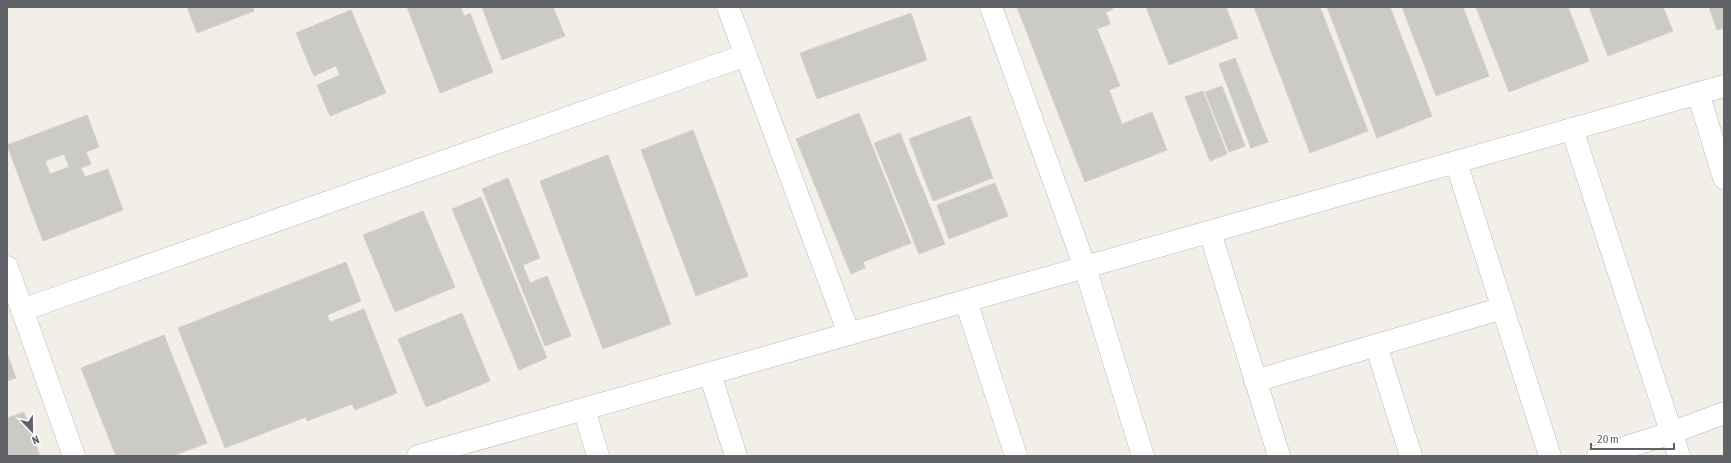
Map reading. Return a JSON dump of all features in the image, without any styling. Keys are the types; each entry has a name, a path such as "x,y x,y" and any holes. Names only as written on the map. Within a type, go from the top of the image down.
{"street":[{"path":"728,7 849,334"},
{"path":"991,7 1085,267 1143,456"},
{"path":"22,310 746,55"},
{"path":"418,456 478,448 584,409 1724,86"},
{"path":"1698,93 1724,178"},
{"path":"1572,129 1679,456"},
{"path":"1456,162 1550,456"},
{"path":"1210,232 1279,456"},
{"path":"7,267 74,456"},
{"path":"966,301 1016,456"},
{"path":"1256,380 1503,308"},
{"path":"1376,345 1411,456"},
{"path":"710,374 736,456"},
{"path":"584,409 598,456"},
{"path":"1598,456 1724,413"}],"building":[{"path":"187,7 253,7 254,11 197,33"},
{"path":"407,7 461,7 464,16 470,13 493,72 440,93"},
{"path":"482,7 553,7 565,36 502,60"},
{"path":"1017,7 1112,7 1113,9 1106,12 1110,24 1097,29 1120,86 1109,90 1122,124 1152,112 1167,150 1085,182"},
{"path":"1146,7 1226,7 1238,38 1169,65"},
{"path":"1254,7 1320,7 1368,131 1310,153"},
{"path":"1327,7 1390,7 1432,116 1377,138"},
{"path":"1402,7 1463,7 1489,76 1436,96"},
{"path":"1476,7 1568,7 1589,61 1509,92"},
{"path":"1589,7 1663,7 1673,31 1608,56"},
{"path":"1709,7 1724,7 1724,28 1717,30"},
{"path":"351,10 386,93 330,116 317,85 340,75 336,66 314,76 296,33"},
{"path":"911,13 927,60 817,99 800,53"},
{"path":"1235,58 1268,142 1251,148 1219,64"},
{"path":"1222,86 1245,146 1229,152 1205,92"},
{"path":"1203,91 1227,154 1210,161 1185,97"},
{"path":"859,113 911,243 863,262 865,268 851,274 796,139"},
{"path":"87,115 99,147 86,152 91,164 81,168 85,177 108,169 123,210 43,241 7,145","holes":["64,154 69,167 50,174 45,161"]},
{"path":"970,116 993,178 933,201 909,139"},
{"path":"693,130 748,276 696,296 641,150"},
{"path":"900,133 945,244 919,254 874,143"},
{"path":"608,155 671,324 603,349 540,181"},
{"path":"508,178 540,258 523,265 530,283 547,276 571,336 545,346 482,189"},
{"path":"995,183 1008,216 949,239 937,205"},
{"path":"481,197 547,358 519,370 452,209"},
{"path":"423,211 455,287 395,312 363,235"},
{"path":"346,262 361,301 327,315 330,322 364,309 397,393 355,410 352,404 307,421 306,417 225,448 178,328"},
{"path":"462,313 490,381 426,407 398,339"},
{"path":"164,335 207,443 173,456 116,456 81,368"},
{"path":"7,353 16,378 7,381"},
{"path":"24,412 40,456 7,456 7,418"}]}
